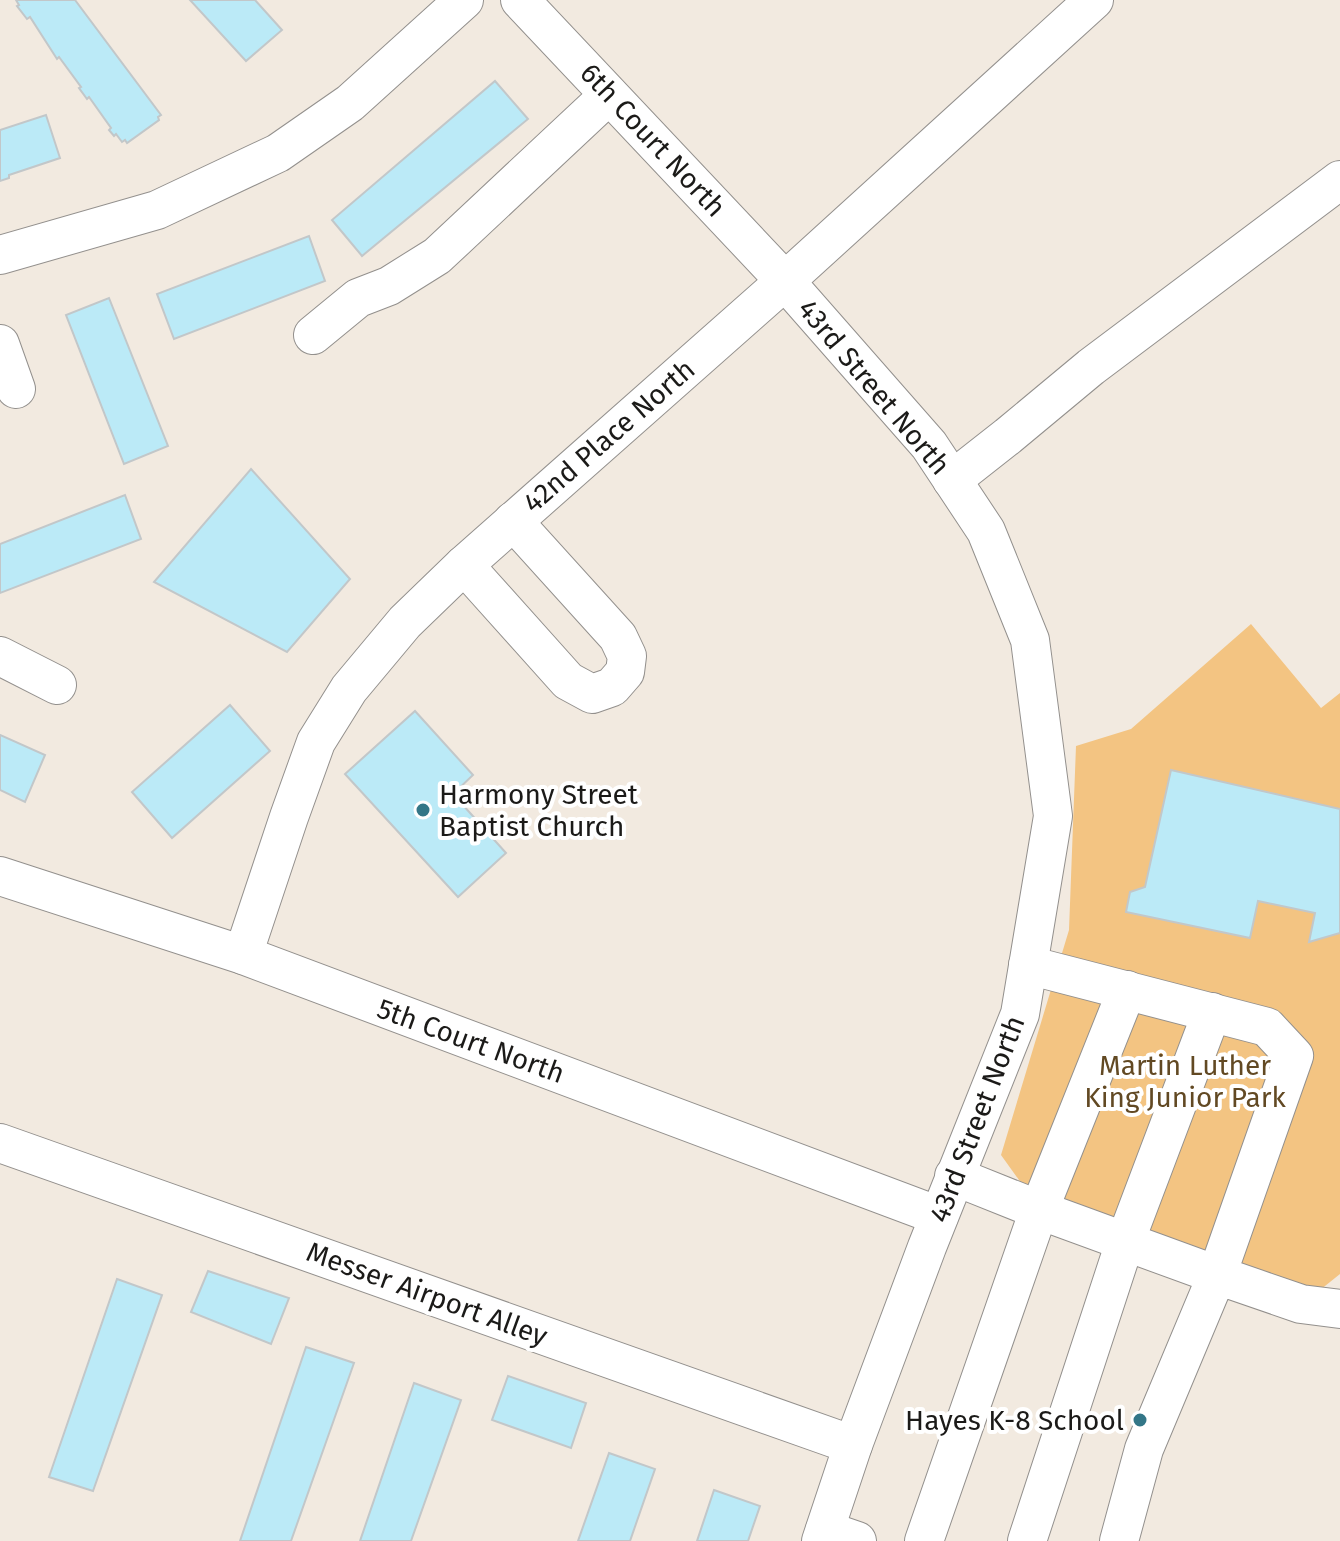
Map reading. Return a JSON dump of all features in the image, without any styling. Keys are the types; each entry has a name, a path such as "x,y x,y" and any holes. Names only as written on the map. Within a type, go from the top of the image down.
{"street":[{"path":"0,255 157,210 278,153 350,103 464,0"},
{"name":"6th Court North","path":"520,0 785,281"},
{"name":"42nd Place North","path":"243,955 316,742 349,689 378,652 464,565 785,281 1094,0"},
{"path":"313,335 358,298 389,286 437,256 609,95"},
{"path":"952,480 1091,367 1340,180"},
{"name":"43rd Street North","path":"785,281 929,445 986,531 1030,640 1053,816 1020,1014 954,1176 853,1445 834,1537"},
{"path":"0,344 16,389"},
{"path":"464,565 568,681 592,694 612,687 625,672 627,656 618,637 513,521"},
{"path":"0,656 57,685"},
{"name":"5th Court North","path":"1,879 243,955 939,1216"},
{"path":"1028,965 1267,1027 1294,1056 1217,1275 1144,1449 1119,1541"},
{"path":"924,1541 1039,1210 1127,990"},
{"path":"1027,1541 1125,1242 1212,1012"},
{"name":"Messer Airport Alley","path":"0,1143 853,1445"},
{"path":"954,1176 1125,1242 1301,1304 1340,1309"}],"shaded area":[{"path":"0,0 1340,0 1340,1541 0,1541"}],"green space":[{"name":"Martin Luther King Junior Park","path":"1251,624 1321,708 1340,693 1340,1274 1310,1298 1024,1187 1001,1155 1069,930 1076,746 1131,729"}],"building":[{"path":"16,0 75,0 161,115 159,120 127,143 116,134 114,136 30,17 27,19 17,6"},
{"path":"190,0 255,0 282,30 246,61"},
{"path":"495,81 528,119 362,256 332,220"},
{"path":"46,115 60,158 0,181 0,130"},
{"path":"309,236 325,281 174,339 157,294"},
{"path":"109,298 168,446 124,464 66,315"},
{"path":"251,469 350,579 287,652 154,582"},
{"path":"125,495 141,539 0,593 0,544"},
{"path":"230,705 270,751 172,838 132,792"},
{"name":"Harmony Street Baptist Church","path":"415,711 473,775 453,794 506,853 458,897 345,774"},
{"path":"0,735 45,755 25,802 0,790"},
{"path":"1171,770 1340,809 1340,933 1309,942 1315,913 1258,901 1250,938 1126,912 1130,892 1145,887"},
{"path":"208,1271 289,1298 271,1344 191,1312"},
{"path":"117,1279 162,1295 93,1491 49,1477"},
{"path":"306,1347 354,1363 291,1541 240,1541"},
{"path":"508,1376 586,1403 571,1448 492,1420"},
{"path":"414,1383 461,1400 411,1541 360,1541"},
{"path":"609,1453 655,1469 630,1541 578,1541"},
{"path":"714,1490 760,1506 748,1541 697,1541"}],"place":[{"name":"Harmony Street Baptist Church","path":"423,810"},
{"name":"Hayes K-8 School","path":"1140,1420"}]}
